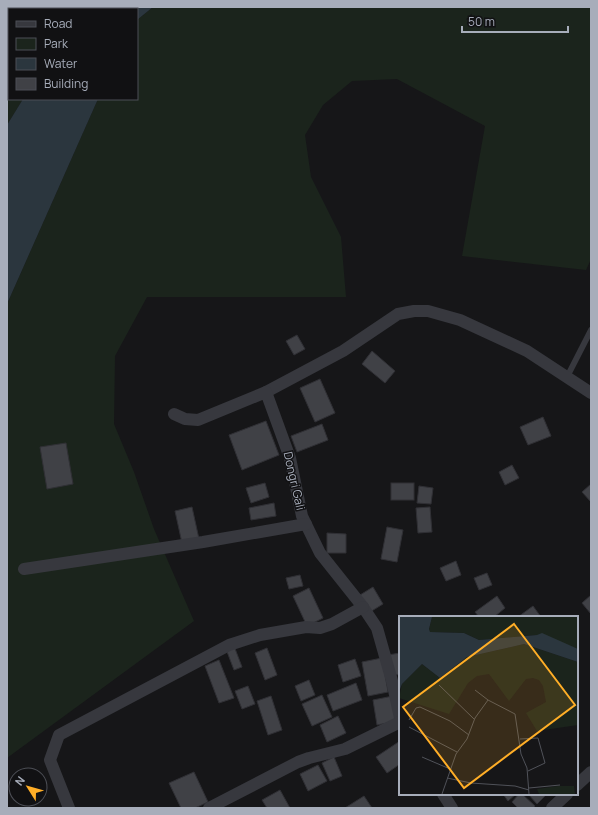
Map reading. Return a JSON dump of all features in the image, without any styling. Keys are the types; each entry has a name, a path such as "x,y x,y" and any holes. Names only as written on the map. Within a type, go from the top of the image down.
{"street":[{"path":"174,414 185,419 198,420 266,392 343,351 398,314 414,311 428,311 460,320 526,351 591,393"},
{"name":"Dongri Gali","path":"266,392 290,458 302,516 320,553 363,607 377,628 392,681 399,713"},
{"path":"24,569 203,542 306,524"},
{"path":"69,808 50,760 59,736 228,645 260,635 306,627 320,628 332,624 363,607"},
{"path":"209,808 298,762 345,749 399,722"},
{"path":"578,784 591,772"},
{"path":"444,795 452,808"},
{"path":"552,808 566,795"}],"lane":[{"path":"567,377 591,330"}],"green space":[{"path":"7,7 84,7 8,8 8,100 22,100 7,125"},
{"path":"153,7 591,7 591,259 586,270 462,256 485,126 397,79 352,81 323,105 305,135 311,177 341,237 346,297 147,297 115,356 114,424 134,472 154,529 194,621 7,758 7,304 98,100 138,100 138,19"}],"water":[{"path":"153,7 138,19 138,8 83,8"},
{"path":"22,100 98,100 7,304 7,125"}],"building":[{"path":"297,335 305,349 294,355 286,341"},
{"path":"372,351 395,371 385,383 362,364"},
{"path":"320,379 335,413 315,422 300,388"},
{"path":"543,417 551,436 528,445 520,427"},
{"path":"266,421 279,455 242,470 229,435"},
{"path":"322,424 328,440 297,452 291,436"},
{"path":"66,443 73,484 47,489 40,447"},
{"path":"512,465 519,478 505,485 499,472"},
{"path":"265,483 269,497 251,503 246,488"},
{"path":"391,483 414,483 414,500 391,500"},
{"path":"591,484 591,502 582,492"},
{"path":"419,486 433,488 431,504 417,503"},
{"path":"274,503 276,516 251,520 249,508"},
{"path":"192,507 199,539 182,543 175,511"},
{"path":"430,507 432,532 418,533 416,508"},
{"path":"387,527 403,530 397,562 381,559"},
{"path":"327,533 346,534 346,553 327,553"},
{"path":"456,561 461,575 446,581 440,568"},
{"path":"487,573 492,585 479,590 474,578"},
{"path":"300,575 303,586 289,589 286,578"},
{"path":"373,587 383,604 370,612 360,595"},
{"path":"309,588 323,618 307,626 293,596"},
{"path":"591,595 591,614 582,603"},
{"path":"497,596 505,608 495,616 478,616 475,612"},
{"path":"533,606 540,616 519,616"},
{"path":"234,646 242,667 234,670 226,649"},
{"path":"267,648 277,675 265,680 255,653"},
{"path":"399,653 399,674 392,676 388,655"},
{"path":"382,658 388,692 368,696 362,662"},
{"path":"355,659 361,676 343,682 338,665"},
{"path":"219,660 234,698 219,703 205,666"},
{"path":"309,680 315,695 301,701 295,686"},
{"path":"356,683 362,700 333,711 327,695"},
{"path":"248,686 255,704 242,709 235,691"},
{"path":"322,695 332,717 312,726 302,704"},
{"path":"271,696 282,730 268,735 257,701"},
{"path":"393,696 397,721 377,725 373,700"},
{"path":"338,716 346,733 327,742 320,725"},
{"path":"399,742 399,765 387,773 376,757"},
{"path":"334,757 342,776 330,781 322,763"},
{"path":"318,765 327,781 308,791 300,774"},
{"path":"194,772 208,802 195,808 181,808 169,783"},
{"path":"280,790 290,808 267,808 262,800"},
{"path":"504,795 515,795 508,801"},
{"path":"518,795 523,795 535,806 533,808 518,808 512,802"},
{"path":"529,795 546,795 537,804"},
{"path":"364,796 372,808 345,808"}]}
